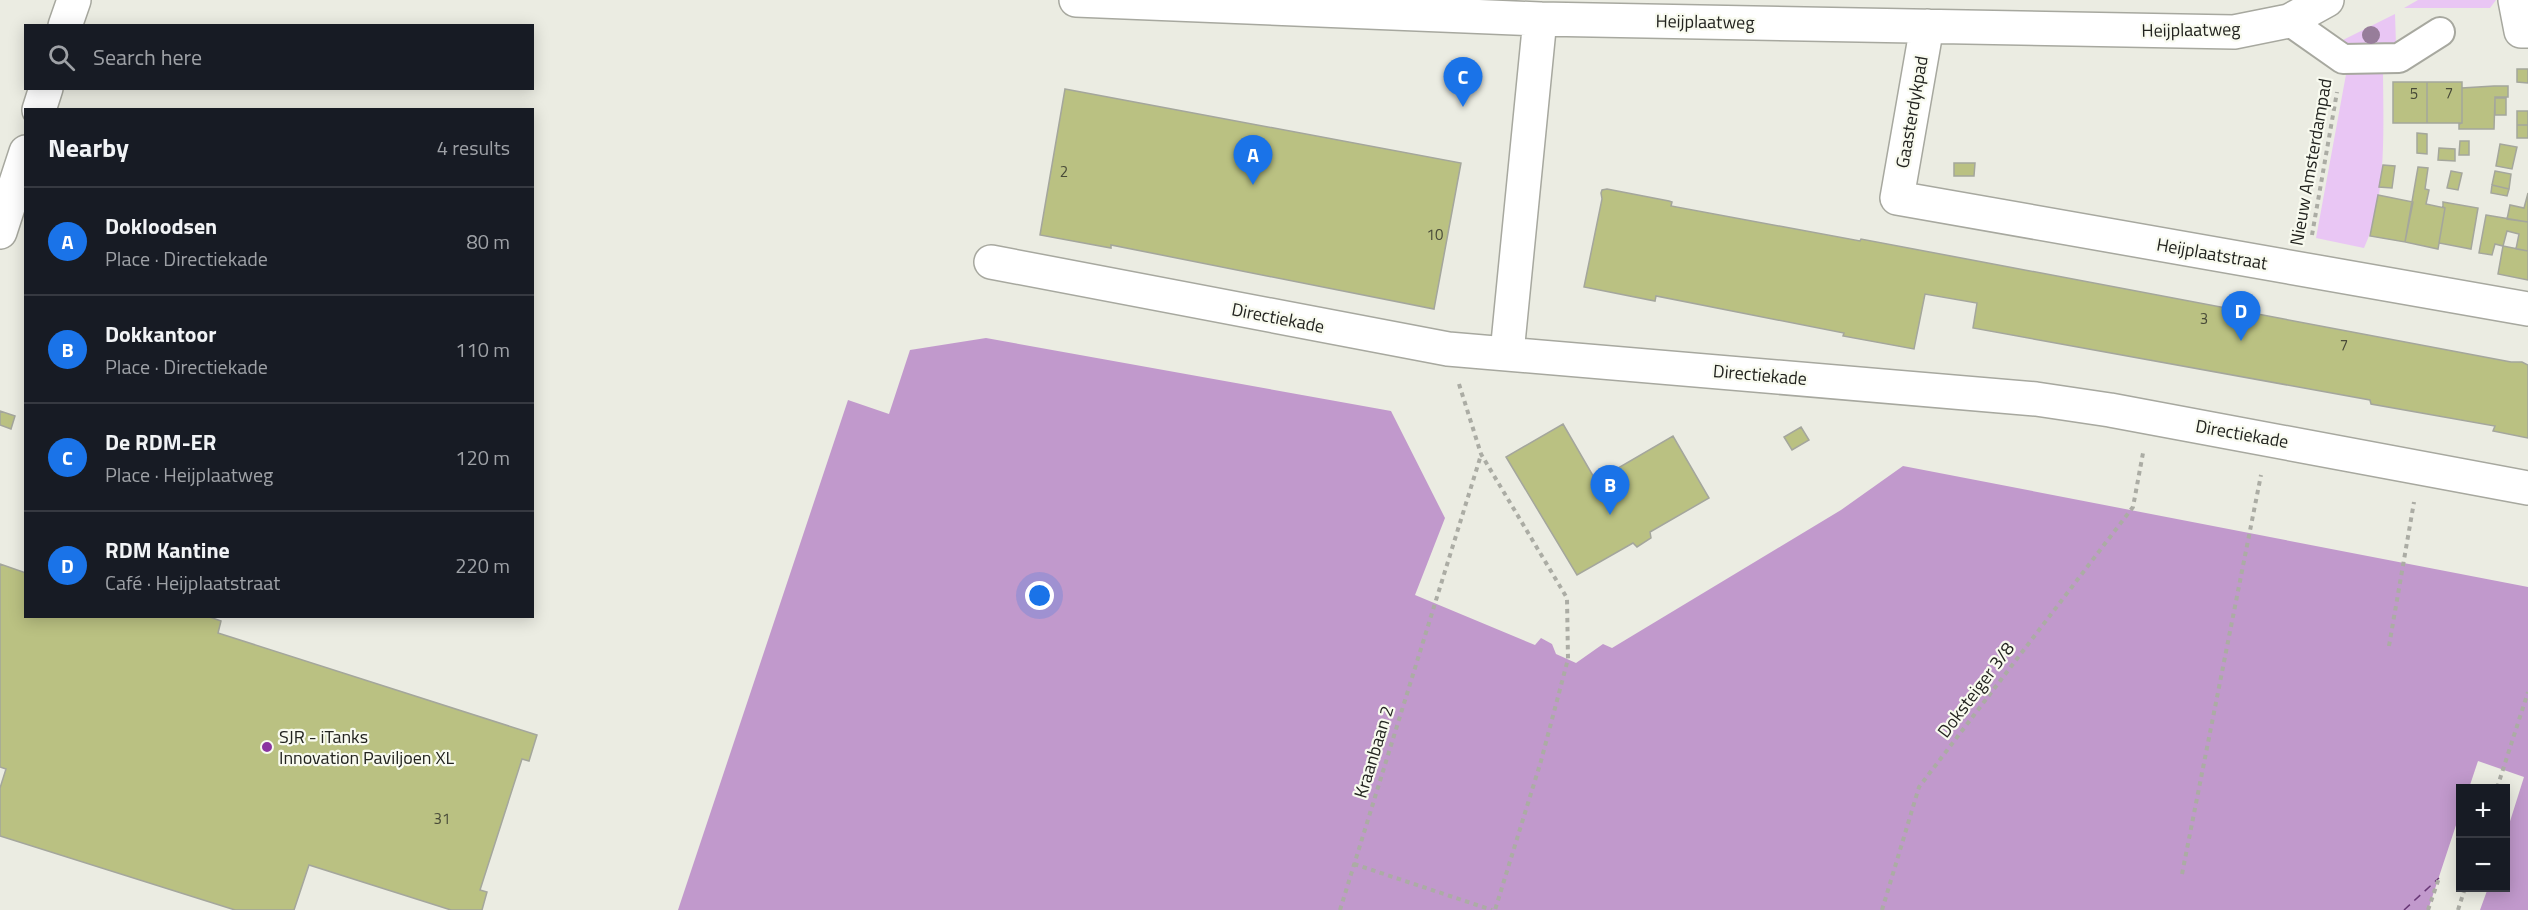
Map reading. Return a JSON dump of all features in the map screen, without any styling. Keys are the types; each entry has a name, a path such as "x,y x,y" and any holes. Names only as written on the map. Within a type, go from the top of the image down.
{"street":[{"path":"67,24 74,0"},
{"name":"Heijplaatweg","path":"1076,0 1540,20 2234,32 2289,21 2328,0"},
{"path":"2515,0 2521,31 2528,31"},
{"path":"1507,353 1540,20"},
{"path":"2289,21 2343,58 2399,58 2440,32"},
{"name":"Gaasterdykpad","path":"1897,198 1927,26"},
{"path":"40,108 45,90"},
{"path":"0,232 24,158"},
{"name":"Heijplaatstraat","path":"1897,198 2528,309"},
{"name":"Directiekade","path":"992,262 1448,349 2036,399 2268,439 2528,488"}],"path":[{"name":"Nieuw Amsterdampad","path":"2306,270 2343,58"},
{"path":"1354,864 1493,910 1541,761 1568,659 1567,598 1481,454 1448,349"},
{"name":"Doksteiger 3/8","path":"1882,910 1919,787 2133,507 2149,418"},
{"path":"2182,874 2268,439"},
{"name":"Kraanbaan 2","path":"1340,910 1481,454"},
{"path":"2390,646 2420,467"},
{"path":"2499,784 2528,692"},
{"path":"2428,910 2439,878"},
{"path":"2458,910 2464,892"}],"shaded area":[{"path":"2418,0 2496,0 2490,8 2404,8"},
{"path":"2395,14 2396,45 2335,44"},
{"path":"2383,67 2381,183 2372,228 2364,248 2316,238 2347,69"},
{"path":"986,338 1391,411 1445,518 1415,595 1535,645 1541,638 1552,644 1556,654 1576,663 1603,644 1612,648 1841,510 1903,466 2528,587 2528,910 678,910 848,400 889,414 910,350"}],"pier":[{"path":"2478,761 2524,777 2510,821 2510,784 2470,784"},
{"path":"2456,825 2456,892 2487,892 2480,910 2428,910"}],"building":[{"path":"2517,69 2528,69 2528,83 2517,82"},
{"path":"2393,82 2427,82 2427,123 2393,123"},
{"path":"2427,82 2462,82 2462,123 2427,123"},
{"path":"2508,86 2508,97 2495,97 2494,129 2459,129 2459,124 2462,123 2462,88"},
{"path":"1065,89 1461,163 1434,309 1111,245 1111,248 1040,235"},
{"path":"2495,98 2506,98 2506,115 2495,115"},
{"path":"2517,111 2528,111 2528,125 2517,125"},
{"path":"2517,125 2528,125 2528,138 2517,138"},
{"path":"2417,133 2427,134 2427,154 2417,153"},
{"path":"2460,141 2469,141 2469,155 2459,155"},
{"path":"2500,144 2517,147 2512,169 2496,166"},
{"path":"2439,148 2455,149 2455,161 2438,160"},
{"path":"1954,163 1975,163 1974,176 1954,176"},
{"path":"2383,165 2395,166 2392,188 2379,187"},
{"path":"2418,167 2428,168 2425,189 2429,190 2426,204 2445,208 2438,249 2405,242"},
{"path":"2451,171 2462,173 2458,190 2447,188"},
{"path":"2495,171 2511,174 2509,189 2492,185"},
{"path":"2492,185 2509,189 2507,196 2491,193"},
{"path":"1602,190 1669,201 1672,202 1671,206 1860,241 1861,239 2511,362 2522,362 2528,365 2528,438 2493,431 2495,426 2371,404 2370,400 1973,328 1977,303 1925,294 1914,349 1656,296 1655,301 1584,287 1602,199 1601,193"},
{"path":"2528,193 2528,222 2507,219 2510,205 2524,208"},
{"path":"2378,195 2413,202 2405,242 2370,236"},
{"path":"2443,202 2478,208 2471,249 2439,243 2445,208"},
{"path":"2486,215 2528,222 2528,251 2516,249 2519,234 2507,231 2503,246 2495,244 2492,255 2479,253"},
{"path":"2503,246 2528,251 2528,280 2498,274"},
{"path":"0,411 15,416 11,429 0,425"},
{"path":"1563,424 1596,481 1673,436 1709,498 1650,532 1651,538 1637,547 1633,543 1577,575 1506,457"},
{"path":"1801,427 1809,440 1792,450 1784,437"},
{"name":"SJR - iTanks Innovation Paviljoen XL","path":"0,564 24,572 24,618 213,618 221,621 218,633 537,735 529,761 522,759 480,890 487,892 482,910 451,910 309,865 294,910 235,910 0,836 0,788 6,769 0,767"}],"ferry route":[{"path":"2404,910 2439,878"}],"place":[{"name":"De RDM-ER","path":"1463,107"},
{"name":"Dokloodsen","path":"1253,185"},
{"name":"RDM Kantine","path":"2241,341"},
{"name":"Dokkantoor","path":"1610,515"},
{"name":"SJR - iTanks Innovation Paviljoen XL","path":"267,747"}]}
